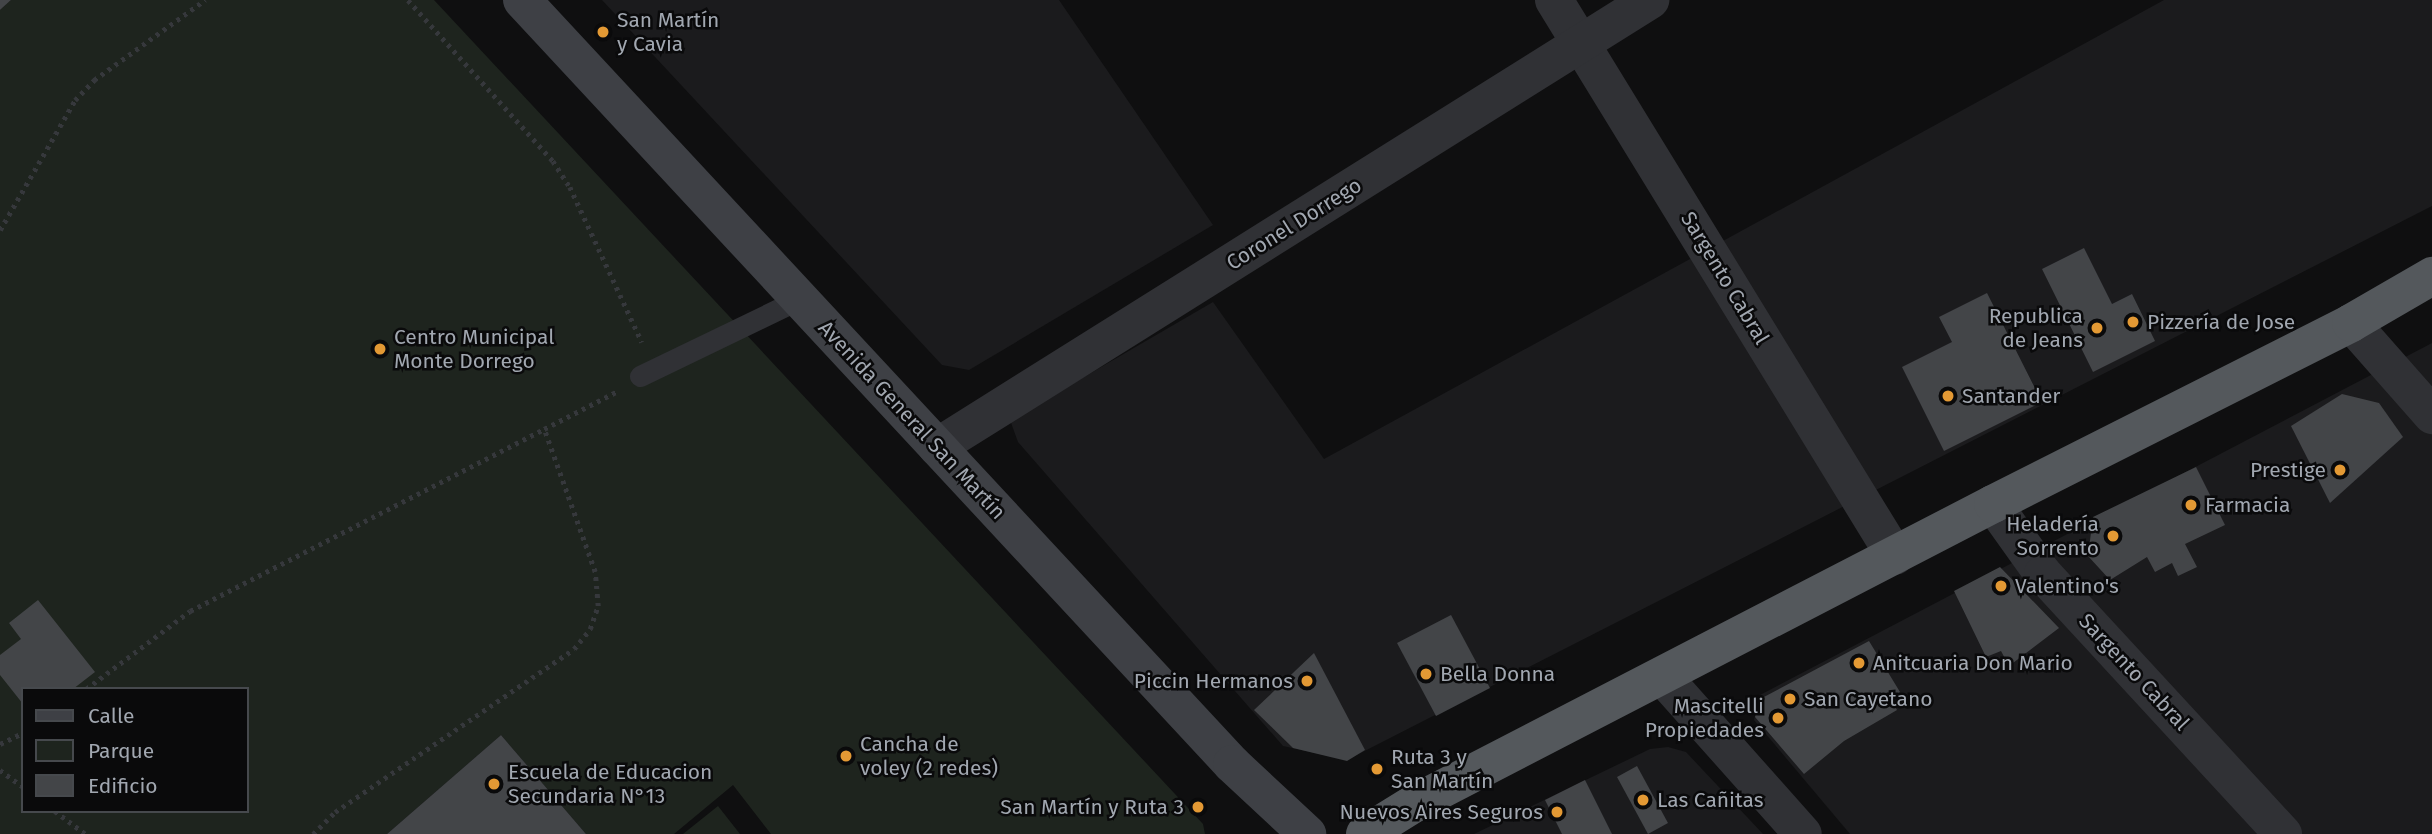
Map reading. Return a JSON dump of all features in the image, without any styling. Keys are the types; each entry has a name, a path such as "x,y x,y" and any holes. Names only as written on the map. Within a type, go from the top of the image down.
{"highway":[{"path":"1365,834 1415,803 1993,504 2351,323 2432,275"}],"main road":[{"name":"Avenida General San Martín","path":"522,0 1232,764 1307,834"}],"street":[{"name":"Sargento Cabral","path":"1554,0 1895,556"},
{"name":"Coronel Dorrego","path":"937,447 1650,0"},
{"path":"2351,323 2432,415"},
{"name":"Sargento Cabral","path":"1993,504 2043,574 2283,834"},
{"path":"1663,677 1802,834"}],"lane":[{"path":"640,376 799,299"}],"path":[{"path":"0,230 75,100 93,80 205,0"},
{"path":"89,687 190,611 622,389 640,376 645,350 570,187 553,161 408,0"},
{"path":"313,834 335,812 574,649 590,629 598,606 595,572 544,429"},
{"path":"0,744 21,734"},
{"path":"0,770 21,786"},
{"path":"58,813 85,834"}],"shaded area":[{"path":"602,0 1059,0 1213,225 969,370 942,365"},
{"path":"2164,0 2432,0 2432,206 1347,760 1283,746 1018,442 1010,420 1213,302 1324,459"},
{"path":"2432,343 2432,834 1850,834 1754,720 1760,695"},
{"path":"1668,747 1686,752 1763,834 1474,834 1650,749"}],"green space":[{"name":"Centro Municipal Monte Dorrego","path":"11,0 434,0 1203,824 1205,834 771,834 733,785 674,834 586,834 501,735 387,834 0,834 0,10"},
{"path":"718,806 740,834 683,834"}],"building":[{"path":"0,0 11,0 0,10"},
{"name":"Republica de Jeans","path":"2084,248 2112,304 2132,294 2155,341 2093,372 2042,269"},
{"path":"1987,293 2042,402 1944,451 1902,367 1952,342 1939,317"},
{"name":"Prestige","path":"2342,394 2379,403 2403,437 2330,503 2291,426"},
{"path":"2196,467 2225,525 2185,544 2197,567 2178,576 2172,563 2155,572 2147,557 2110,580 2088,556 2093,517"},
{"path":"2000,567 2059,628 2009,666 2001,651 1986,657 1954,591"},
{"path":"38,600 95,672 76,687 21,687 21,701 0,675 0,655 21,639 9,623"},
{"path":"1451,615 1490,688 1436,716 1397,643"},
{"path":"1869,641 1900,692 1890,698 1897,710 1844,741 1804,774 1755,717 1762,698"},
{"name":"Piccin Hermanos","path":"1314,653 1365,750 1347,761 1293,748 1254,710"},
{"name":"Escuela de Educacion Secundaria N°13","path":"501,735 586,834 387,834"},
{"name":"Las Cañitas","path":"1637,766 1668,823 1648,834 1617,777"},
{"path":"1585,780 1612,834 1562,834 1545,800"}],"place":[{"name":"San Martín y Cavia","path":"603,32"},
{"name":"Pizzería de Jose","path":"2133,322"},
{"name":"Republica de Jeans","path":"2097,328"},
{"name":"Centro Municipal Monte Dorrego","path":"380,349"},
{"name":"Santander","path":"1948,396"},
{"name":"Prestige","path":"2340,470"},
{"name":"Farmacia","path":"2191,505"},
{"name":"Heladería Sorrento","path":"2113,536"},
{"name":"Valentino's","path":"2001,586"},
{"name":"Anitcuaria Don Mario","path":"1859,663"},
{"name":"Bella Donna","path":"1426,674"},
{"name":"Piccin Hermanos","path":"1307,681"},
{"name":"San Cayetano","path":"1790,699"},
{"name":"Mascitelli Propiedades","path":"1778,718"},
{"name":"Cancha de voley (2 redes)","path":"846,756"},
{"name":"Ruta 3 y San Martín","path":"1377,769"},
{"name":"Escuela de Educacion Secundaria N°13","path":"494,784"},
{"name":"Las Cañitas","path":"1643,800"},
{"name":"San Martín y Ruta 3","path":"1198,807"},
{"name":"Nuevos Aires Seguros","path":"1557,812"}]}
